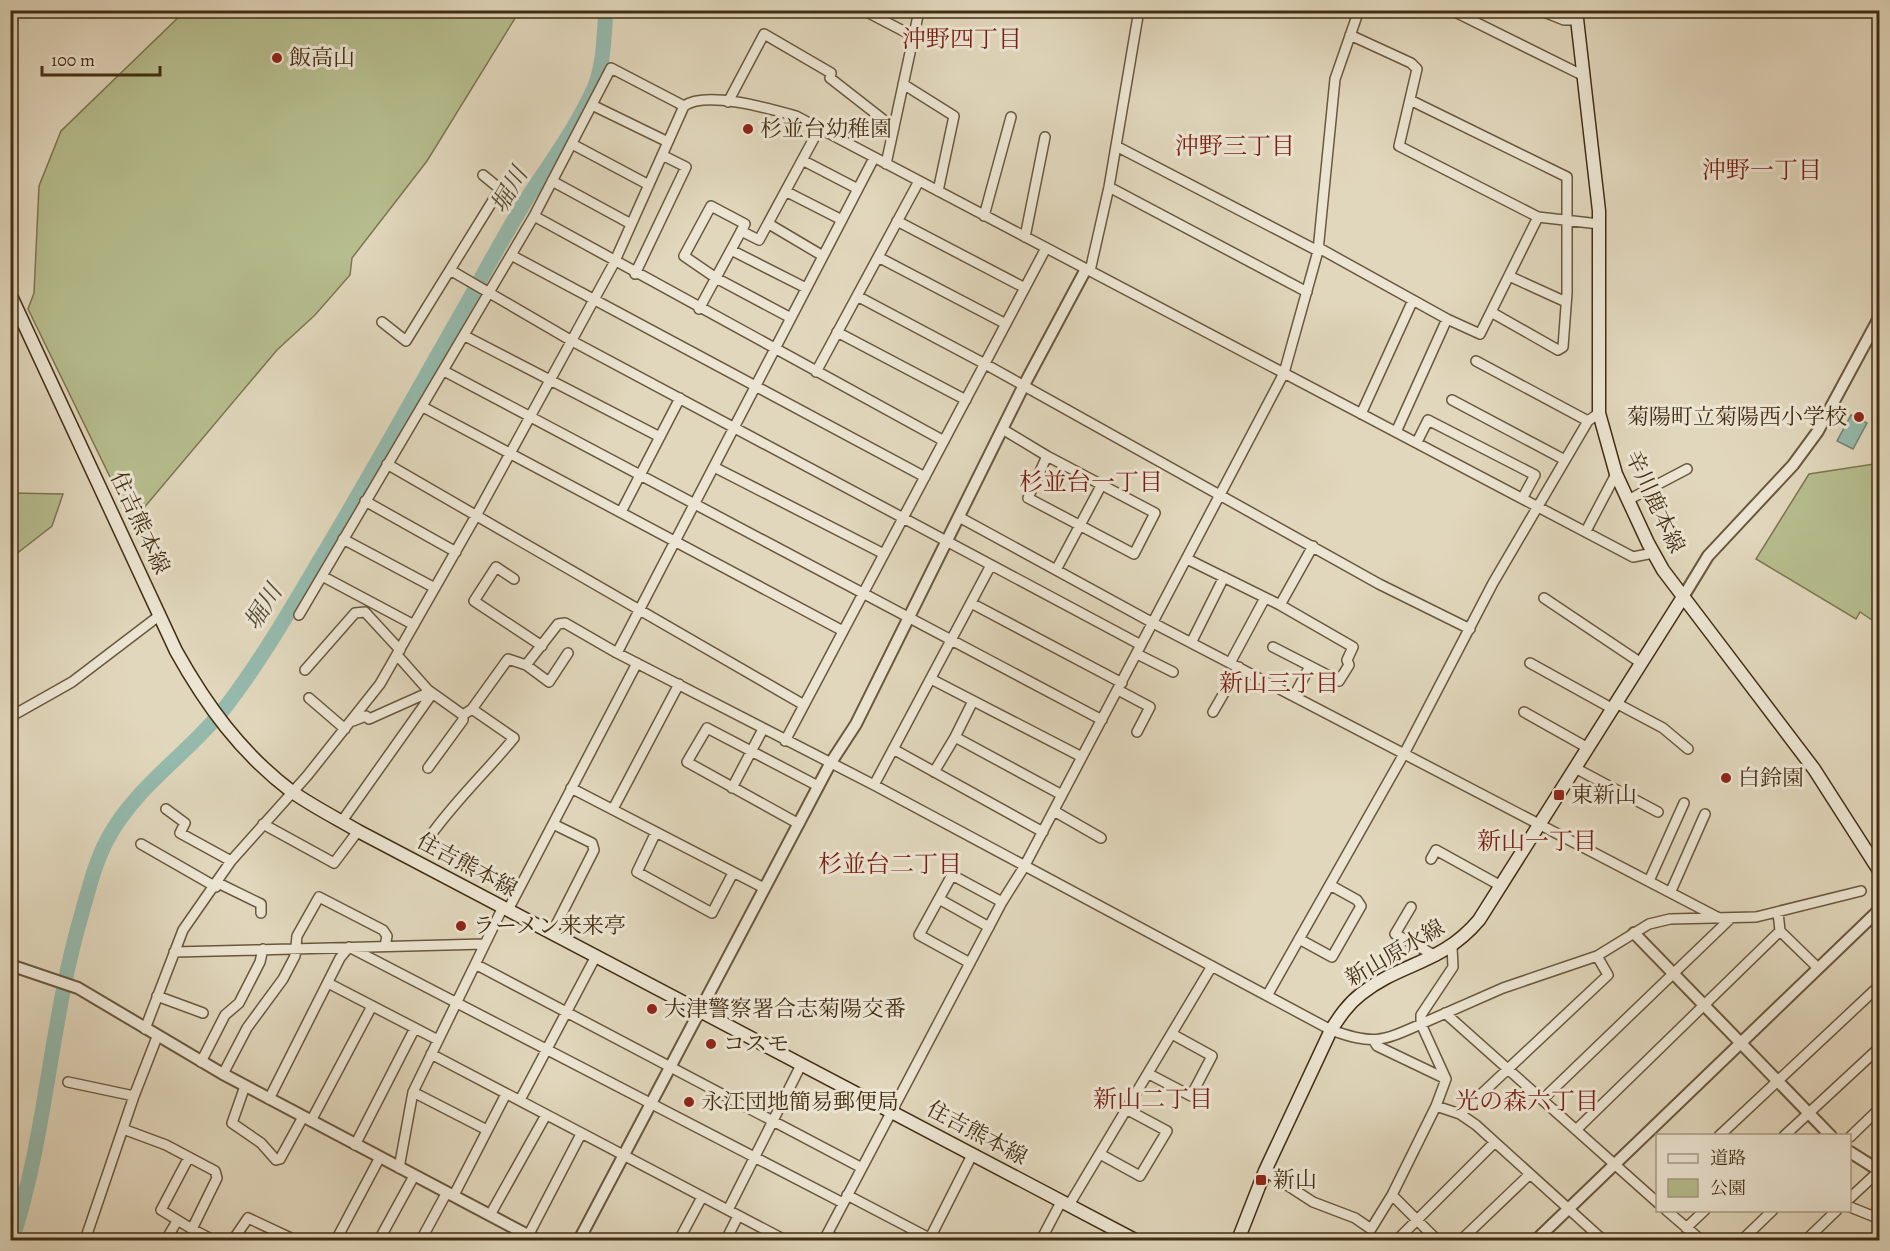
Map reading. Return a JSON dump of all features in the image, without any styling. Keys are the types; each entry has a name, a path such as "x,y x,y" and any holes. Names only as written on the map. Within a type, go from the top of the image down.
{"main road":[{"name":"辛川鹿本線","path":"1576,15 1599,224 1599,413 1605,444 1616,474 1653,553 1683,597 1814,769 1880,872"},
{"name":"住吉熊本線","path":"10,294 195,685 225,728 262,767 293,792 358,831 1135,1240"},
{"name":"新山原水線","path":"1238,1240 1265,1171 1331,1030 1344,1009 1361,993 1381,981 1452,947 1479,920 1683,597"}],"street":[{"path":"863,10 913,36"},
{"path":"579,1240 818,786 856,724 1024,386 1088,270 1109,187 1139,10"},
{"path":"838,1240 825,1237 1002,902 1024,867 1083,757 1284,373 1318,250 1335,79 1359,10"},
{"path":"1451,10 1582,75"},
{"path":"1539,10 1564,20 1576,15"},
{"path":"886,164 919,11"},
{"path":"728,102 764,34 831,74 830,78 894,128"},
{"path":"1350,35 1411,63 1417,69 1399,146 1538,217 1599,224"},
{"path":"298,615 534,216 611,68 684,106"},
{"path":"903,84 954,116 938,191"},
{"path":"145,1029 183,930 217,885 231,861 293,792 380,684 456,552 614,263 684,106 697,100 764,107 796,116 1523,497 1633,557 1653,553"},
{"path":"1410,100 1567,177 1566,302 1563,347 1558,350 1491,312"},
{"path":"592,105 668,142"},
{"path":"984,216 1011,117"},
{"path":"741,231 759,240 804,161 819,129"},
{"path":"1025,237 1045,137"},
{"path":"572,144 649,185"},
{"path":"1116,146 1447,319 1480,334 1538,217"},
{"path":"635,274 686,167 662,155"},
{"path":"617,653 874,158"},
{"path":"804,161 858,189"},
{"path":"382,322 406,341 500,189 483,175"},
{"path":"552,181 632,224"},
{"path":"816,372 919,181"},
{"path":"1109,187 1307,292"},
{"path":"787,192 842,220"},
{"path":"699,309 716,278 745,224 711,206 684,256 716,278 791,318"},
{"path":"534,216 614,263 944,441"},
{"path":"897,221 1025,288"},
{"path":"769,224 823,256"},
{"path":"785,741 1046,248"},
{"path":"731,250 806,288"},
{"path":"511,255 925,477"},
{"path":"878,257 1006,324"},
{"path":"450,270 488,295 572,341 991,565 1139,649 1173,672"},
{"path":"1509,276 1566,302"},
{"path":"857,296 1216,491 1220,497 1379,584 1470,629"},
{"path":"1361,414 1413,300"},
{"path":"1683,597 1708,556 1794,465 1818,431 1880,316"},
{"path":"1396,432 1447,319"},
{"path":"837,332 966,400"},
{"path":"465,336 660,437"},
{"path":"1476,361 1588,421"},
{"path":"444,371 695,503 951,642 1102,720"},
{"path":"621,512 680,398"},
{"path":"1452,400 1565,460"},
{"path":"423,407 843,631"},
{"path":"1268,994 1405,752 1493,583 1588,421 1599,413"},
{"path":"1417,442 1428,420 1515,465 1535,476 1523,497"},
{"path":"1004,430 1047,456 1155,513 1134,554 1028,498 1047,456"},
{"path":"387,464 804,705"},
{"path":"714,467 884,554"},
{"path":"1628,500 1687,469"},
{"path":"1586,531 1616,474"},
{"path":"1056,570 1102,484"},
{"path":"365,501 456,552"},
{"path":"959,517 1153,623 1405,752 1719,918"},
{"path":"344,538 435,588"},
{"path":"1280,605 1313,546"},
{"path":"1187,559 1280,605 1353,647 1347,660 1349,665 1339,681 1273,647"},
{"path":"874,785 991,565"},
{"path":"514,579 496,567 474,601 542,646"},
{"path":"322,576 414,625"},
{"path":"1191,643 1224,577"},
{"path":"1213,712 1265,598"},
{"path":"1544,598 1606,637 1641,663"},
{"path":"971,603 1120,686 1150,707 1137,732"},
{"path":"305,670 356,613 365,612 430,692 463,715"},
{"path":"10,717 72,682 160,615"},
{"path":"526,665 558,624 565,623 617,653 874,785 1024,867 1268,994 1331,1030 1374,1041 1393,1036 1503,988 1597,956 1649,924 1670,919 1731,918 1778,912 1861,891"},
{"path":"428,768 437,748 463,720 463,715 472,709 508,659 526,665 549,682 568,653"},
{"path":"399,1168 413,1092 477,964 484,944 554,824 638,663"},
{"path":"1530,663 1663,728 1688,749"},
{"path":"1294,696 1310,666"},
{"path":"931,679 1083,757"},
{"path":"613,809 679,684"},
{"path":"348,726 366,716 369,719 430,692"},
{"path":"342,821 430,692"},
{"path":"309,698 348,726"},
{"path":"934,772 973,700"},
{"path":"431,835 452,806 492,765 514,738 472,709"},
{"path":"1524,712 1588,748"},
{"path":"799,824 687,762 707,728 818,786"},
{"path":"732,788 763,729"},
{"path":"955,737 1062,795"},
{"path":"892,749 1043,832"},
{"path":"1575,768 1658,812"},
{"path":"571,788 764,888"},
{"path":"1649,881 1684,803"},
{"path":"166,809 185,824 180,833 231,861"},
{"path":"1054,811 1101,838"},
{"path":"1671,891 1705,814"},
{"path":"263,824 334,863 358,831"},
{"path":"552,933 594,850 592,843 554,824"},
{"path":"656,832 637,872 712,914 733,873"},
{"path":"141,844 217,885 261,904 261,913"},
{"path":"1431,859 1436,850 1501,886"},
{"path":"970,963 918,935 952,875 1002,902"},
{"path":"1299,939 1332,957 1361,906 1357,900 1330,885"},
{"path":"223,1074 247,1028 283,980 296,949 297,936 319,897 383,930 387,936 385,946"},
{"path":"939,899 989,927"},
{"path":"1411,907 1395,934 1436,956"},
{"path":"1536,1240 1880,909"},
{"path":"1778,912 1780,931 1818,968"},
{"path":"1543,1099 1731,918"},
{"path":"1576,1130 1780,931"},
{"path":"1634,933 1829,1134"},
{"path":"174,952 484,944"},
{"path":"269,1100 328,983 349,947"},
{"path":"349,947 755,1158 930,1240 972,1155"},
{"path":"1265,1171 1312,1202 1355,1218 1371,1229 1392,1195 1436,1106 1446,1079 1421,1024 1421,1015 1453,967 1452,947"},
{"path":"201,1062 225,1015 239,1003 260,962 263,949"},
{"path":"520,1100 596,956"},
{"path":"1460,1114 1608,975 1597,956"},
{"path":"477,964 862,1168"},
{"path":"10,965 68,984 269,1100 533,1238 581,1134"},
{"path":"1041,1240 1100,1154 1212,966"},
{"path":"328,983 438,1040"},
{"path":"1721,1134 1880,985"},
{"path":"158,996 203,1013"},
{"path":"245,1086 232,1123 261,1143 276,1160 280,1159 307,1119 372,1006"},
{"path":"1445,1013 1656,1199"},
{"path":"355,1145 414,1028"},
{"path":"1149,1074 1191,1096 1212,1056 1172,1034"},
{"path":"86,1240 134,1096 157,1037"},
{"path":"1374,1041 1377,1046 1446,1079"},
{"path":"1786,1134 1880,1047"},
{"path":"431,1054 728,1210 780,1240"},
{"path":"728,1210 801,1065"},
{"path":"68,1082 134,1096"},
{"path":"413,1092 487,1130"},
{"path":"421,1240 450,1194 506,1094"},
{"path":"1436,1106 1460,1114 1603,1240"},
{"path":"1851,1136 1880,1108"},
{"path":"1100,1154 1140,1176 1167,1131 1126,1109"},
{"path":"490,1215 546,1115"},
{"path":"123,1129 166,1145 215,1171 218,1178 192,1229"},
{"path":"1397,1240 1494,1143"},
{"path":"1851,1153 1879,1171 1851,1197"},
{"path":"189,1157 161,1207 162,1212 213,1240"},
{"path":"336,1240 379,1159"},
{"path":"1461,1240 1530,1174"},
{"path":"379,1240 414,1176"},
{"path":"1392,1195 1437,1240"},
{"path":"679,1240 702,1197"},
{"path":"1851,1207 1880,1219"},
{"path":"1668,1212 1701,1240"},
{"path":"1686,1228 1703,1212"},
{"path":"1742,1240 1771,1212"},
{"path":"1806,1240 1835,1212"},
{"path":"726,1240 738,1216"},
{"path":"233,1240 248,1218 295,1240"},
{"path":"166,1240 177,1221"}],"green space":[{"path":"186,10 510,10 517,15 427,161 352,258 350,275 315,315 277,350 132,522 28,309 34,293 39,186 61,131"},
{"path":"1874,464 1880,467 1880,616 1872,620 1860,612 1856,619 1756,559 1809,474"},
{"path":"11,493 63,494 52,526 11,558"}],"water":[{"path":"1851,415 1867,423 1853,449 1837,441"}],"waterway":[{"name":"堀川","path":"12,1240 33,1159 71,953 90,885 107,840 133,802 197,739 227,705 299,595 373,470 508,230 588,101 600,68 606,10"}],"place":[{"name":"飯高山","path":"277,58"},
{"name":"杉並台幼稚園","path":"748,129"},
{"name":"菊陽町立菊陽西小学校","path":"1859,417"},
{"name":"白鈴園","path":"1726,778"},
{"name":"東新山","path":"1559,795"},
{"name":"ラーメン来来亭","path":"461,926"},
{"name":"大津警察署合志菊陽交番","path":"652,1009"},
{"name":"コスモ","path":"711,1044"},
{"name":"永江団地簡易郵便局","path":"689,1102"},
{"name":"新山","path":"1261,1180"}],"district":[{"name":"沖野四丁目","path":"962,39"},
{"name":"沖野三丁目","path":"1235,146"},
{"name":"沖野一丁目","path":"1762,170"},
{"name":"杉並台一丁目","path":"1091,482"},
{"name":"新山三丁目","path":"1279,683"},
{"name":"新山一丁目","path":"1537,841"},
{"name":"杉並台二丁目","path":"890,864"},
{"name":"新山二丁目","path":"1153,1099"},
{"name":"光の森六丁目","path":"1527,1101"}]}
